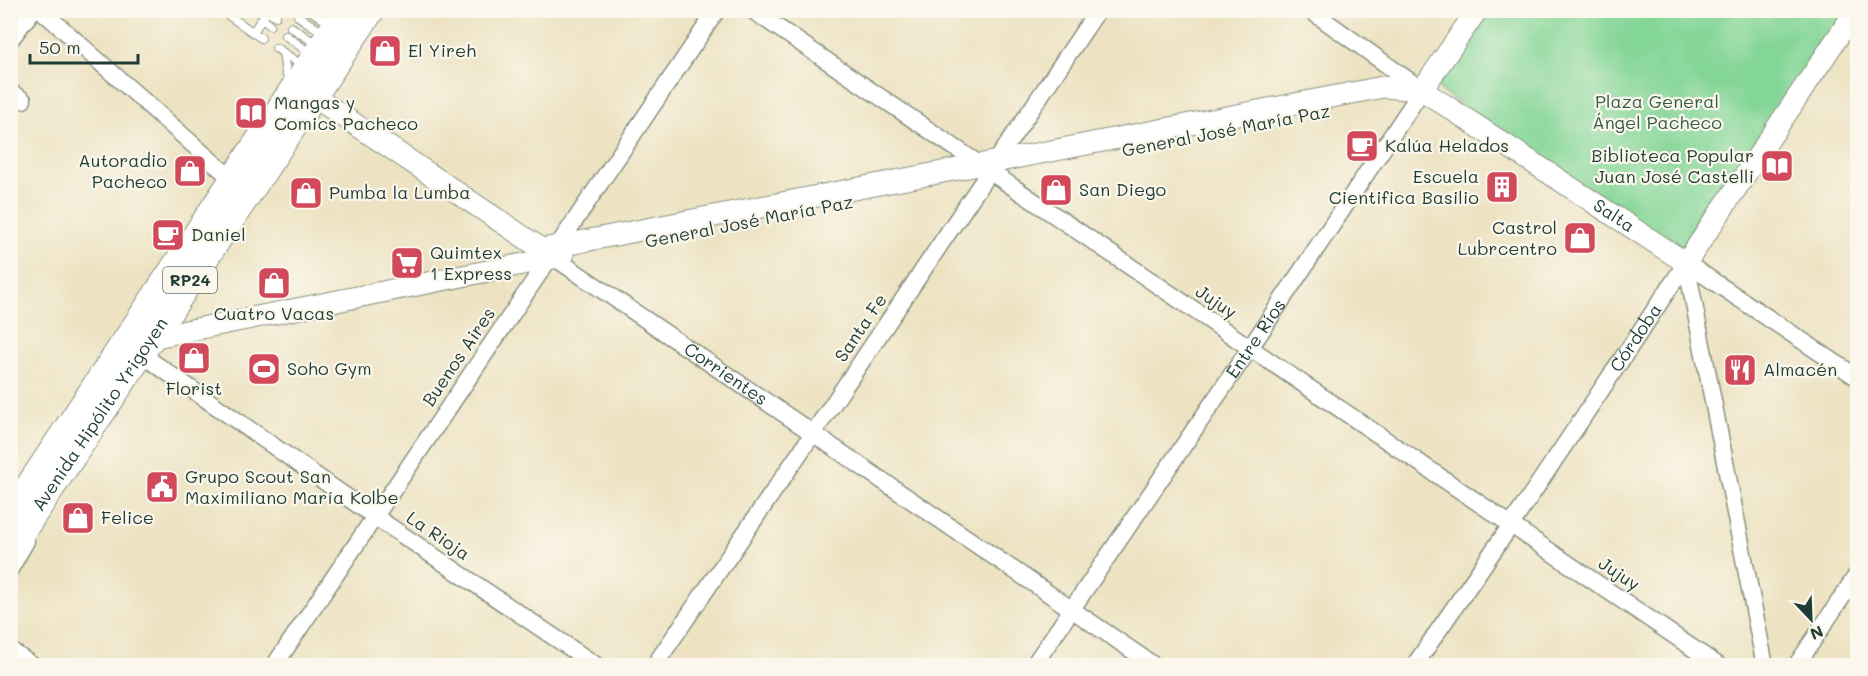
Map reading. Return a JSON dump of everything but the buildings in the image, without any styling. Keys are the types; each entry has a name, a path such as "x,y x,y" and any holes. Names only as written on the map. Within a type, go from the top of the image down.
{"main road":[{"name":"Avenida Hipólito Yrigoyen","path":"10,549 58,460 233,180 323,45 371,10"},
{"name":"Avenida Hipólito Yrigoyen","path":"10,515 58,460 146,346 323,45"}],"street":[{"path":"10,40 33,10"},
{"path":"41,10 233,180"},
{"name":"Buenos Aires","path":"274,666 551,251 717,10"},
{"name":"Jujuy","path":"752,10 1719,666"},
{"name":"Santa Fe","path":"654,666 1098,10"},
{"name":"Salta","path":"1310,10 1422,90 1686,262 1857,378"},
{"name":"Entre Ríos","path":"1033,666 1477,10"},
{"name":"Córdoba","path":"1414,666 1856,10"},
{"name":"Corrientes","path":"323,45 551,251 812,435 1155,666"},
{"name":"General José María Paz","path":"146,346 515,267 551,251 572,255 989,170 1391,100 1422,90"},
{"path":"1686,262 1765,666"},
{"name":"La Rioja","path":"146,346 374,516 597,666"},
{"path":"10,504 58,460"},
{"path":"10,569 58,460"},
{"path":"1796,666 1857,573"},
{"path":"10,650 33,666"}],"lane":[{"path":"221,10 261,38"},
{"path":"310,10 323,45"},
{"path":"253,32 268,11 276,16"},
{"path":"298,16 323,45"},
{"path":"262,19 270,25"},
{"path":"291,27 323,45"},
{"path":"285,35 323,45"},
{"path":"323,45 286,74 280,50 323,45"}],"green space":[{"name":"Plaza General Ángel Pacheco","path":"1485,11 1846,11 1686,248 1676,248 1442,92 1437,85"}],"place":[{"name":"El Yireh","path":"385,51"},
{"name":"Mangas y Comics Pacheco","path":"251,113"},
{"name":"Kalúa Helados","path":"1362,146"},
{"name":"Biblioteca Popular Juan José Castelli","path":"1777,166"},
{"name":"Autoradio Pacheco","path":"190,171"},
{"name":"Escuela Cientifica Basilio","path":"1502,187"},
{"name":"San Diego","path":"1056,190"},
{"name":"Pumba la Lumba","path":"306,193"},
{"name":"Daniel","path":"168,235"},
{"name":"Castrol Lubrcentro","path":"1580,238"},
{"name":"Quimtex 1 Express","path":"407,263"},
{"name":"Cuatro Vacas","path":"274,283"},
{"name":"Florist","path":"194,358"},
{"name":"Soho Gym","path":"264,369"},
{"name":"Almacén","path":"1740,370"},
{"name":"Grupo Scout San Maximiliano María Kolbe","path":"162,487"},
{"name":"Felice","path":"78,518"}]}
